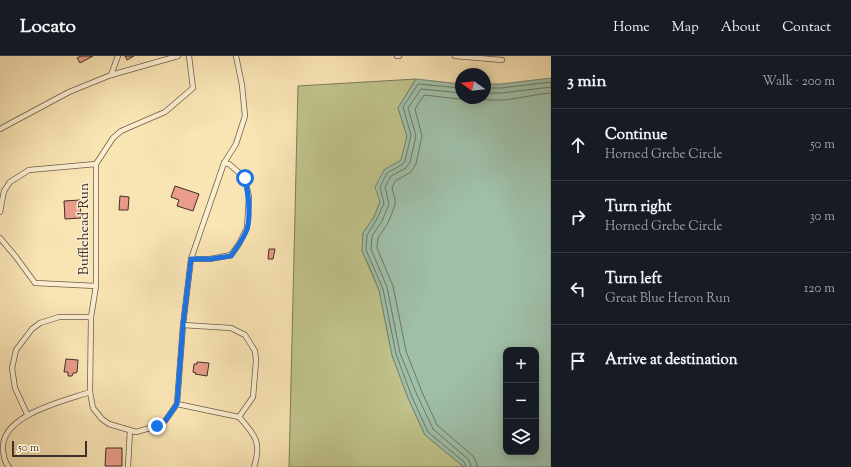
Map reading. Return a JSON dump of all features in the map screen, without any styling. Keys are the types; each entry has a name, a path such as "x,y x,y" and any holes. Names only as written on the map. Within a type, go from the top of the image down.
{"lane":[{"path":"111,75 118,56"},
{"path":"0,129 69,92 111,75 178,56"},
{"name":"Bufflehead Run","path":"130,430 109,424 102,419 93,408 90,392 91,317 96,286 96,164 113,138 121,130 165,112 193,88 189,56"},
{"path":"128,467 130,430 136,432 157,426 165,421 177,404 183,325 191,259 224,163 236,144 245,116 242,85 236,56"},
{"path":"456,56 502,60"},
{"path":"191,259 210,259 231,256 247,228 249,197 245,178 230,164 224,163"},
{"path":"0,212 4,191 10,182 29,170 96,164"},
{"path":"0,238 35,283 96,286"},
{"path":"27,414 15,388 12,368 16,350 32,329 40,323 59,317 91,317"},
{"path":"183,325 231,328 245,336 255,351 256,361 254,397 238,417"},
{"path":"9,467 4,462 3,444 9,429 27,414 90,392"},
{"path":"177,404 238,417 254,434 258,454 254,467"}],"green space":[{"path":"416,79 398,108 407,136 401,161 384,170 380,202 374,217 363,233 362,251 379,290 392,355 408,398 425,435 464,467 289,467 298,86"}],"water":[{"path":"551,78 551,467 464,467 425,435 408,398 392,355 379,290 362,251 363,233 374,217 380,202 375,187 384,170 401,160 407,136 398,108 416,79 455,83 455,104 491,104 491,84"}],"building":[{"path":"81,56 93,56 80,63 77,58"},
{"path":"125,56 134,56 127,60"},
{"path":"175,186 199,194 193,211 177,206 179,200 171,197"},
{"path":"120,196 129,197 128,210 119,210"},
{"path":"80,200 81,218 65,219 64,201"},
{"path":"269,249 275,249 273,259 268,259"},
{"path":"66,359 78,360 77,372 73,373 72,376 68,376 68,372 64,372"},
{"path":"197,362 209,363 207,376 195,374 196,373 193,372 194,364 197,364"},
{"path":"106,448 122,448 122,466 105,466"}],"route":[{"path":"157,426 165,421 177,404 183,325 191,259 210,259 231,256 239,244 247,228 249,197 245,178"}]}
